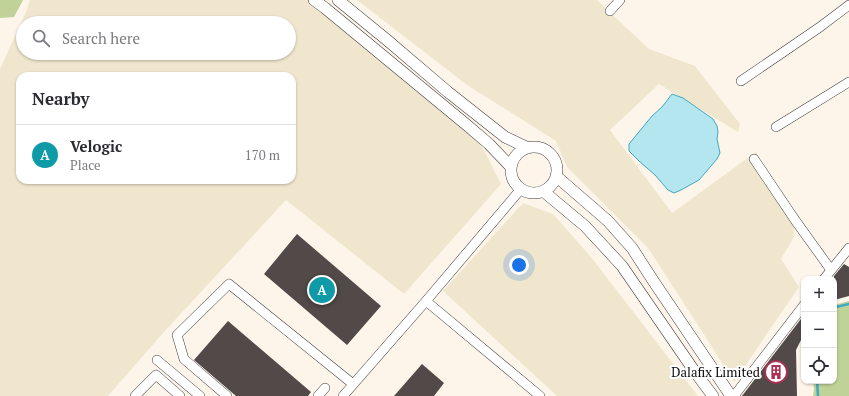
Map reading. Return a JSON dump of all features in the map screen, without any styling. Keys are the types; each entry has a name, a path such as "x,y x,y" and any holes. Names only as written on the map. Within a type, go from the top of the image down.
{"street":[{"path":"314,0 468,126 512,167"},
{"path":"338,0 448,92 505,137 528,148"},
{"path":"610,11 620,0"},
{"path":"741,81 820,27 849,5"},
{"path":"776,126 849,82"},
{"path":"535,147 548,151 553,156 557,169 556,176 549,187 538,192 532,192 521,189 515,182 512,175 512,167 513,161 522,150 535,147"},
{"path":"754,159 794,220 831,270"},
{"path":"556,176 608,221 632,248 732,396 801,309"},
{"path":"343,396 521,189"},
{"path":"543,190 585,226 622,266 713,396"},
{"path":"826,276 849,248"},
{"path":"227,396 184,359 177,335 229,284 353,384"},
{"path":"426,301 540,396"},
{"path":"157,360 200,396"},
{"path":"135,396 156,375 180,396"},
{"path":"318,396 325,388"}],"shaded area":[{"path":"30,0 313,0 470,129 486,154 501,184 404,294 286,200 163,333 108,396 0,396 0,69 16,34 16,60 296,60 296,16 24,16"},
{"path":"357,0 597,0 649,49 695,66 740,124 738,132 659,84 610,130 672,213 756,152 793,222 794,237 781,259 799,287 734,382 648,248 567,167 556,141 467,85"},
{"path":"523,203 553,214 591,257 698,396 557,396 443,291"}],"green space":[{"path":"0,0 23,0 14,17 0,18"},
{"path":"849,301 849,396 813,396 813,384 837,384 837,304"}],"water":[{"path":"672,94 683,98 713,119 717,126 717,139 720,153 717,159 699,180 674,193 668,190 655,175 629,151 629,144"}],"building":[{"path":"297,234 381,306 347,345 264,274"},
{"path":"844,264 849,267 849,296 837,299 837,276 834,276"},
{"name":"Dalafix Limited","path":"801,319 801,340 796,350 797,396 742,396"},
{"path":"228,321 311,392 308,396 236,396 194,360"},
{"path":"422,364 444,383 434,396 394,396"}],"waterway":[{"path":"837,307 849,304"},
{"path":"817,384 818,396"}],"place":[{"name":"Velogic","path":"322,290"},
{"name":"Dalafix Limited","path":"776,372"}]}
